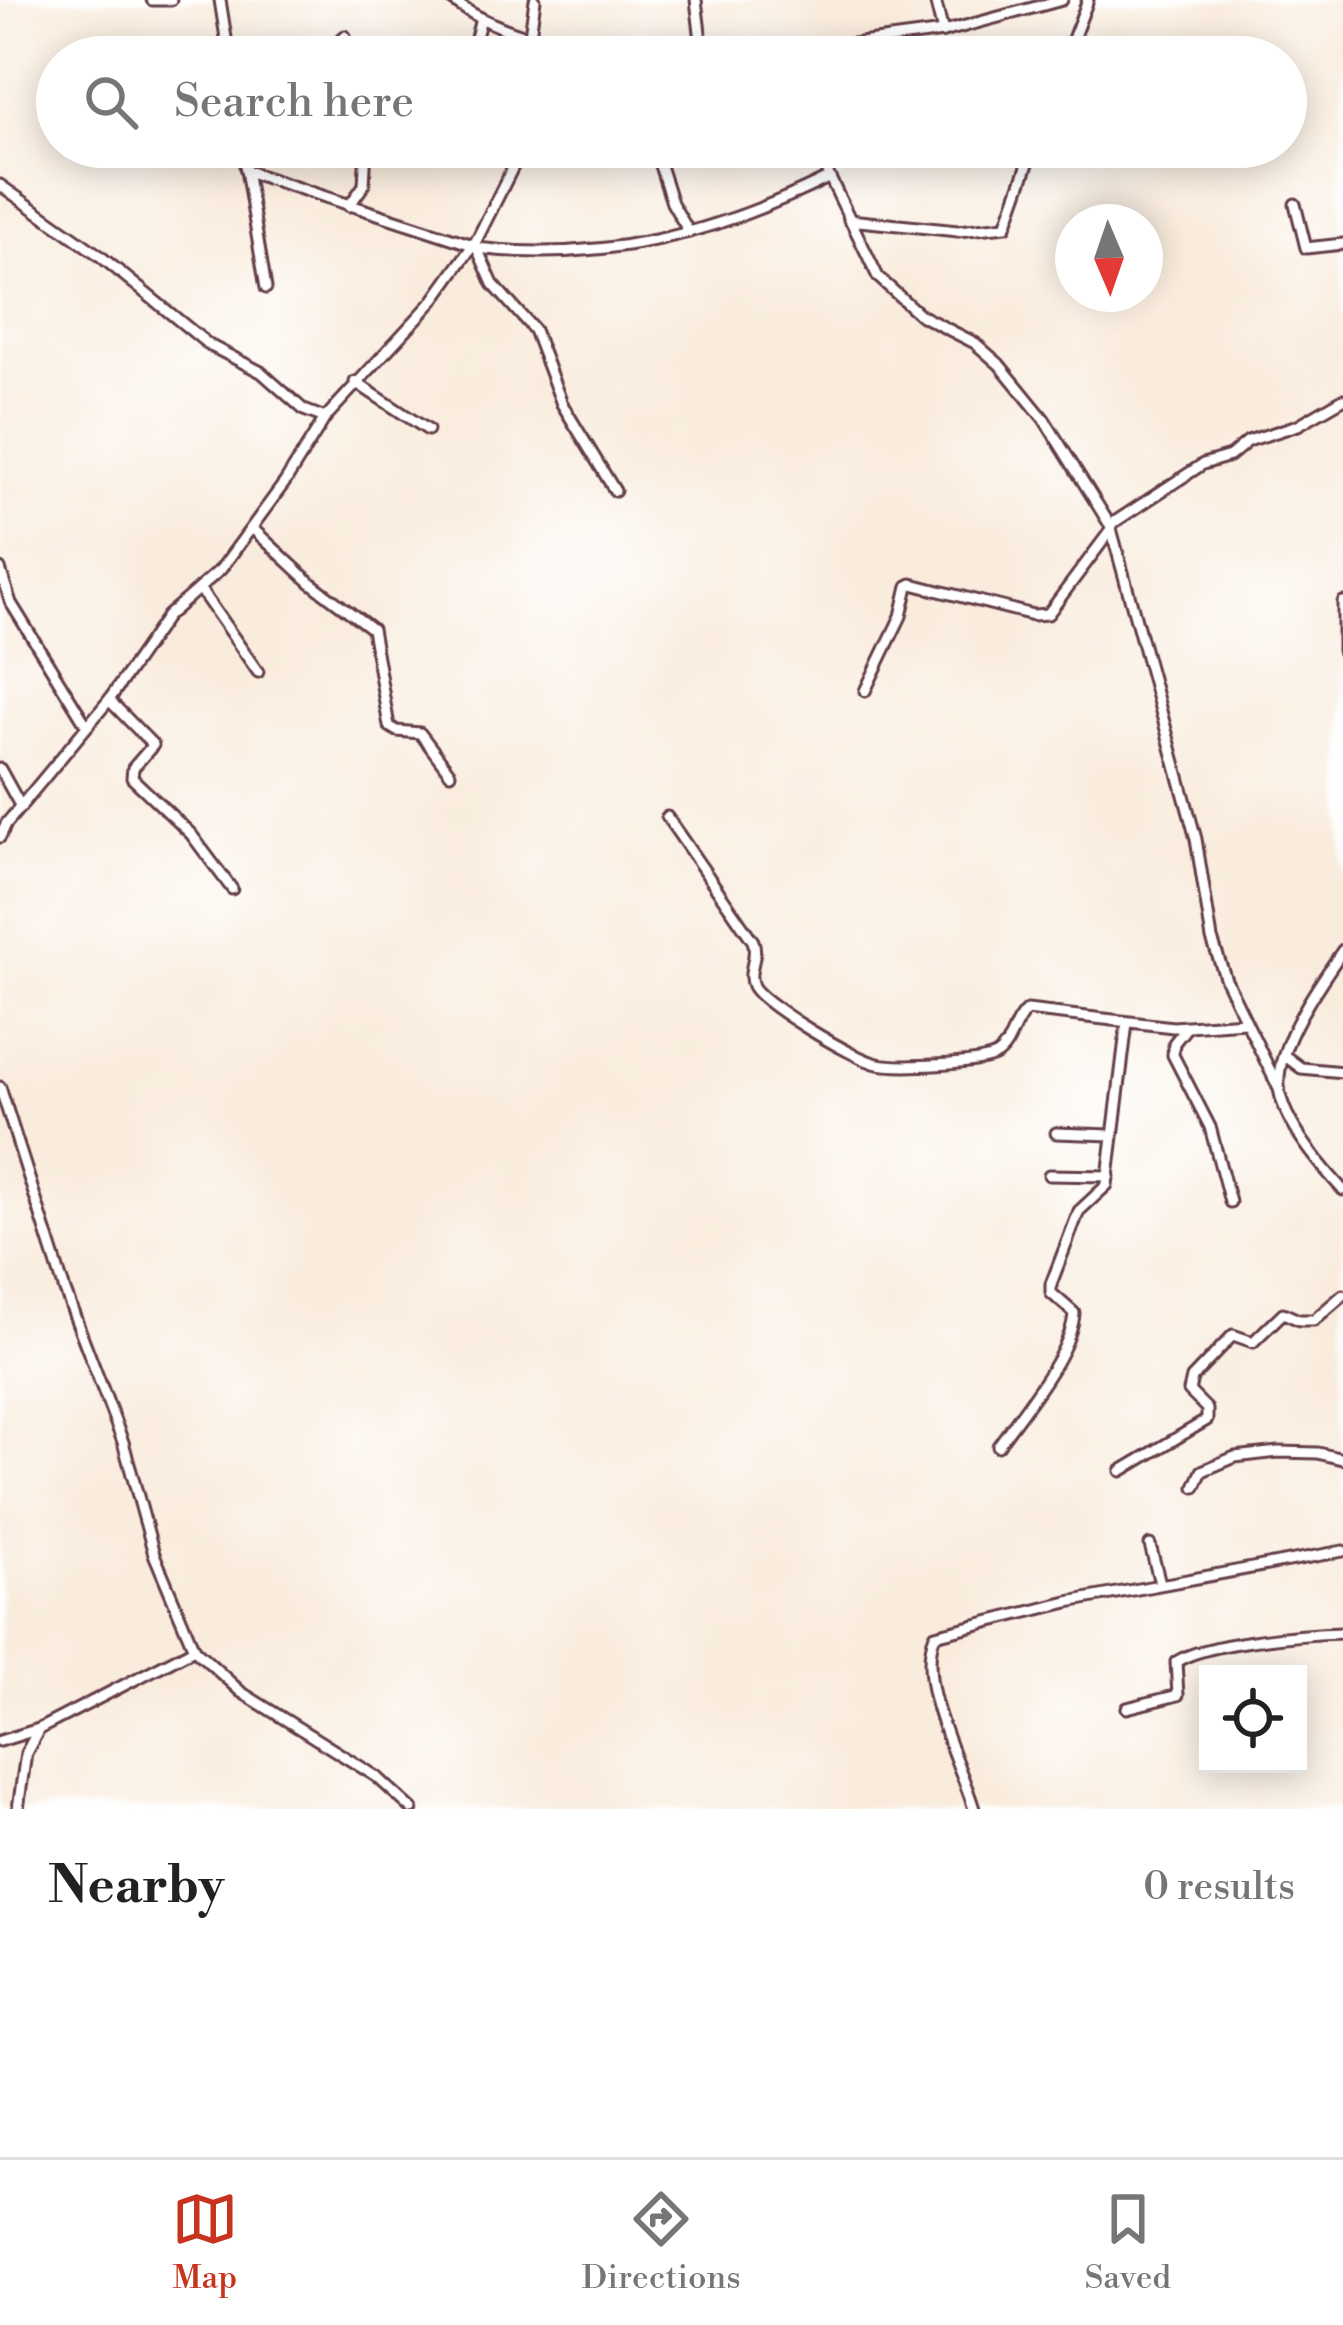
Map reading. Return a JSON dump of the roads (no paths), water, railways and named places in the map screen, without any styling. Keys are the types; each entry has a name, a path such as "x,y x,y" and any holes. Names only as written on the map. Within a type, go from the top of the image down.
{"street":[{"path":"152,0 171,0"},
{"path":"220,0 226,36"},
{"path":"452,0 482,19 530,35 535,0"},
{"path":"696,0 700,36"},
{"path":"935,0 943,32"},
{"path":"915,36 1062,0"},
{"path":"1074,36 1088,0"},
{"path":"478,36 482,19"},
{"path":"349,206 364,185 365,168"},
{"path":"0,837 109,700 167,616 221,569 325,418 412,325 475,245 513,168"},
{"path":"661,168 672,203 689,232"},
{"path":"824,168 878,277 920,315 975,343 1024,393 1045,419 1110,527 1196,838 1212,939 1245,1022 1307,1146 1343,1190"},
{"path":"849,220 958,231 1006,226 1027,168"},
{"path":"266,288 246,170 475,245 537,254 607,250 689,232 783,200 828,178"},
{"path":"0,185 99,254 208,344 261,372 304,410 325,418"},
{"path":"1295,204 1306,248 1343,244"},
{"path":"475,245 494,284 533,330 562,404 615,491"},
{"path":"355,382 428,430"},
{"path":"865,691 901,616 908,586 1033,615 1048,614 1110,527 1203,464 1230,456 1249,441 1298,424 1343,400"},
{"path":"251,528 311,583 372,629 389,726 420,733 450,773"},
{"path":"0,569 11,603 87,726"},
{"path":"199,588 258,672"},
{"path":"1343,602 1343,651"},
{"path":"109,700 154,745 134,768 132,778 190,834 232,889"},
{"path":"0,769 21,807"},
{"path":"667,817 754,941 757,957 751,976 756,991 793,1019 873,1063 994,1057 1028,1010 1127,1024 1187,1027 1245,1022"},
{"path":"1279,1089 1296,1028 1343,950"},
{"path":"998,1446 1071,1330 1074,1313 1051,1294 1051,1284 1079,1210 1106,1187 1127,1024"},
{"path":"1187,1027 1174,1043 1173,1055 1210,1127 1231,1202"},
{"path":"1285,1056 1301,1068 1343,1072"},
{"path":"0,1087 64,1291 123,1442 154,1554 194,1649 241,1692 377,1777 412,1809"},
{"path":"0,1142 12,1132"},
{"path":"1056,1133 1111,1136"},
{"path":"1049,1174 1109,1176"},
{"path":"1121,1471 1207,1420 1207,1409 1189,1391 1192,1378 1233,1335 1253,1342 1283,1313 1314,1320 1343,1295"},
{"path":"1195,1487 1202,1471 1235,1457 1298,1452 1343,1459"},
{"path":"1150,1545 1160,1583"},
{"path":"974,1809 934,1698 929,1665 935,1635 1160,1583 1343,1551"},
{"path":"1127,1708 1178,1695 1176,1662 1191,1654 1271,1638 1343,1633"},
{"path":"0,1741 39,1729 194,1649"},
{"path":"18,1809 26,1753 39,1729"}]}
